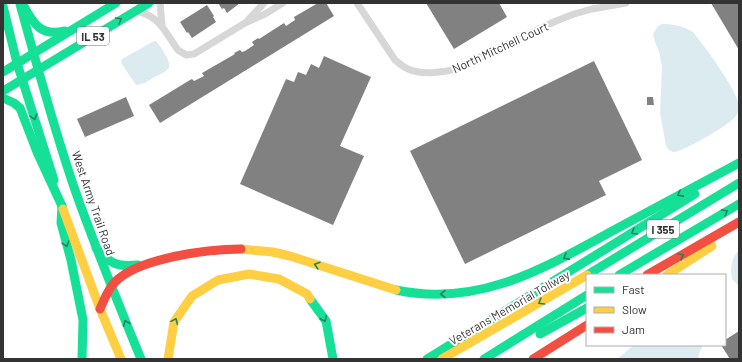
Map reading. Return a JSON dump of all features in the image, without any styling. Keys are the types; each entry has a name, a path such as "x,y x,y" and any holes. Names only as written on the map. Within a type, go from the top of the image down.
{"main road":[{"path":"21,3 38,28 45,33 59,33 75,28"},
{"name":"West Army Trail Road","path":"21,3 33,53 74,187 96,248 141,359"},
{"name":"IL 53","path":"3,72 116,3"},
{"name":"IL 53","path":"3,91 148,3"},
{"path":"3,6 22,80 62,206 100,309 121,359"},
{"path":"3,98 14,103 20,108 37,152 62,206 61,223 71,260 83,320 82,359"},
{"path":"96,248 109,262 116,266 122,267 147,264 178,255 207,250 235,249 260,251 288,256 379,286 399,290 423,294 474,292 503,286 554,263 739,163"},
{"path":"427,359 739,168"},
{"name":"Veterans Memorial Tollway","path":"589,274 739,183"},
{"name":"I 355","path":"621,274 739,204"},
{"path":"649,274 739,222"},
{"path":"669,274 739,228"},
{"path":"100,309 111,285 118,278 147,264"},
{"path":"168,359 168,346 174,323 177,316 190,299 214,281 238,274 248,273 266,275 285,280 309,298 318,309 326,324 332,343 333,359"},
{"name":"Veterans Memorial Tollway","path":"442,359 586,276"},
{"path":"484,359 586,296"},
{"path":"493,359 586,309"},
{"path":"532,359 586,326"}],"street":[{"path":"160,3 159,6 162,26"},
{"path":"245,23 264,3"},
{"path":"136,11 149,14 162,26 178,50 182,53 190,55 199,52 245,23 266,14 283,3"},
{"name":"North Mitchell Court","path":"357,3 395,60 408,70 435,73 455,69 574,14 626,3"}],"shaded area":[{"path":"662,24 670,24 686,28 693,32 728,81 734,91 739,107 738,113 735,117 721,128 685,148 673,152 666,146 660,113 662,67 659,51 653,34 658,26"},
{"path":"156,41 165,54 169,67 164,72 147,82 136,85 121,63 122,59"},
{"path":"739,250 739,286 732,279 731,271 733,260"},
{"path":"633,346 703,346 698,356 700,359 617,359"}],"building":[{"path":"218,3 240,3 227,13"},
{"path":"318,3 326,3 334,16 160,123 149,105 190,80 192,79 194,81 204,76 202,73 235,54 234,53 240,50 242,52 245,51 254,45 252,42 258,38 259,39 284,23 286,26 295,20 294,17"},
{"path":"426,3 499,3 507,17 454,49"},
{"path":"711,3 739,3 739,50"},
{"path":"207,5 216,22 192,38 180,22"},
{"path":"324,56 371,77 340,146 364,156 333,225 240,184 286,79 294,82 298,72 306,75 311,64 319,68"},
{"path":"594,61 642,160 599,181 606,195 465,264 410,151"},
{"path":"126,97 134,116 85,137 77,119"},
{"path":"647,97 653,97 654,105 647,105"},
{"path":"739,331 739,359 730,359 722,346 726,346 726,339"}],"traffic: fast":[{"path":"22,3 38,27 49,32 65,31"},
{"path":"3,72 116,3"},
{"path":"3,91 149,3"},
{"path":"20,4 67,167 99,254 141,359"},
{"path":"3,6 17,63 54,180"},
{"path":"3,98 14,103 20,108 37,152 62,206"},
{"path":"396,290 427,294 456,293 484,289 511,280 538,270 564,257 739,163"},
{"path":"589,274 739,183"},
{"path":"427,359 695,194"},
{"path":"621,274 739,204"},
{"path":"62,206 61,223 71,260 83,320 82,359"},
{"path":"96,248 106,258 114,263 119,265 138,265"},
{"path":"484,359 586,296"},
{"path":"310,299 326,321 333,359"},
{"path":"540,334 586,309"}],"traffic: slow":[{"path":"63,209 100,309 121,359"},
{"path":"669,274 712,246"},
{"path":"241,249 273,252 290,256 396,290"},
{"path":"168,359 174,322 192,296 218,280 249,274 279,279 307,294 310,299"},
{"path":"442,359 586,276"}],"traffic: jam":[{"path":"649,274 739,222"},
{"path":"100,309 108,291 115,282 126,274 140,267 174,256 227,249 241,249"},
{"path":"533,359 586,326"}]}
